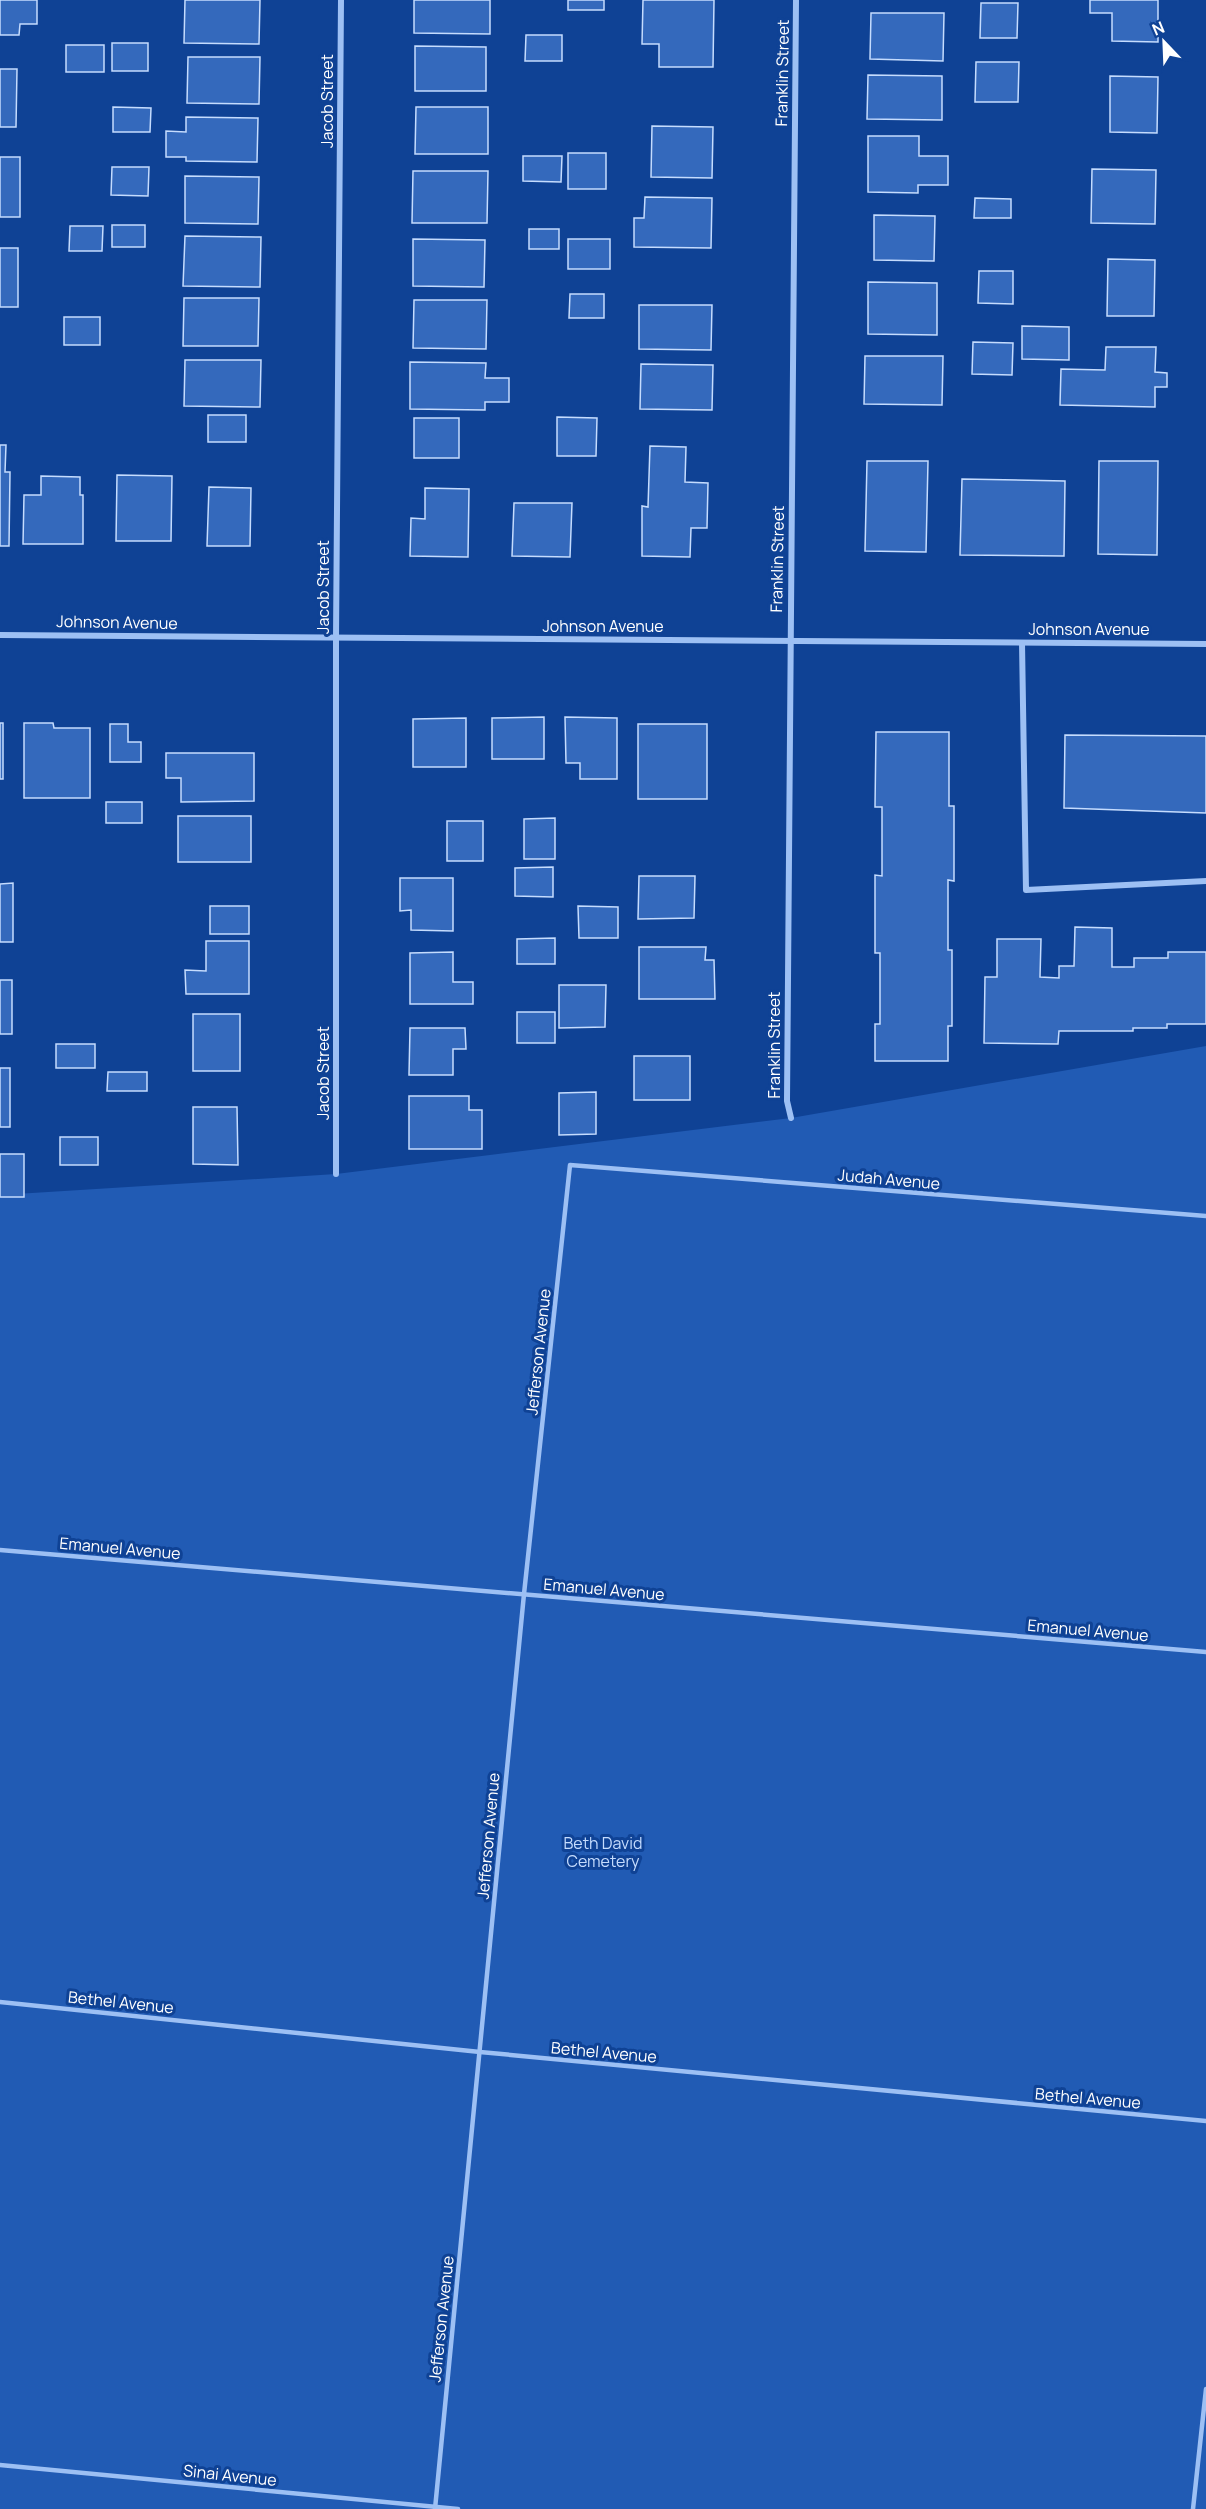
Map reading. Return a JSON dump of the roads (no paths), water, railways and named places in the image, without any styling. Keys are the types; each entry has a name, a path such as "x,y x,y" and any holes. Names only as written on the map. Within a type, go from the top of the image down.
{"street":[{"name":"Jacob Street","path":"336,1174 336,638 341,0"},
{"name":"Franklin Street","path":"791,1118 786,1101 796,0"},
{"name":"Johnson Avenue","path":"0,634 1206,644"},
{"path":"1022,643 1026,890 1206,881"}],"lane":[{"name":"Judah Avenue","path":"570,1165 1206,1216"},
{"name":"Jefferson Avenue","path":"435,2508 524,1594 570,1165"},
{"name":"Emanuel Avenue","path":"0,1550 1206,1652"},
{"name":"Bethel Avenue","path":"0,2002 480,2052 1206,2121"},
{"path":"1193,2509 1206,2389"},
{"name":"Sinai Avenue","path":"0,2465 458,2509"}],"park label":[{"name":"Beth David Cemetery","path":"603,1852"}]}
